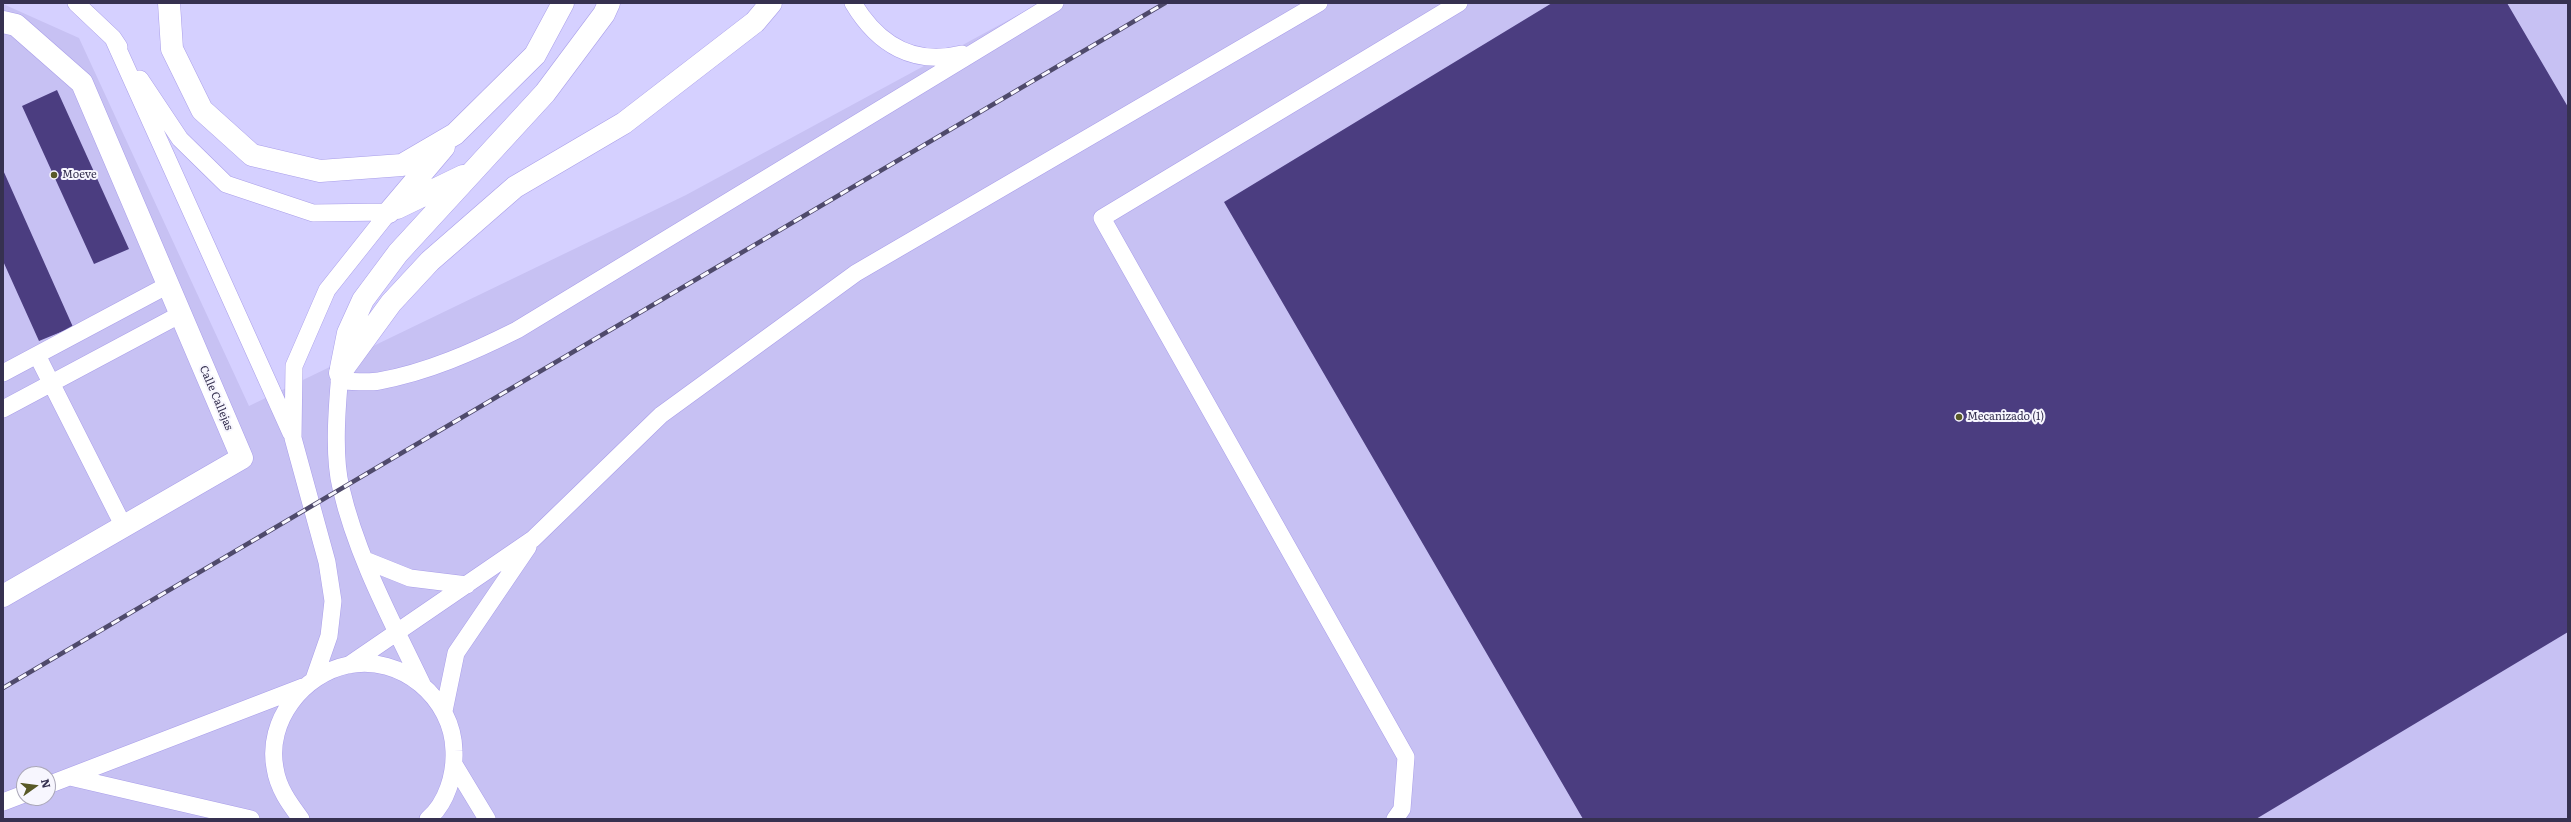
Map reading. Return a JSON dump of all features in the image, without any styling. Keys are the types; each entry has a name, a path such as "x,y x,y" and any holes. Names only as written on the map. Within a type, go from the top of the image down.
{"main road":[{"path":"169,3 172,49 202,110 252,155 320,171 402,165 455,134"},
{"path":"389,212 455,134 534,55 563,3"},
{"path":"340,377 348,333 363,300 398,252 545,93 604,14 608,3"},
{"path":"340,377 391,303 430,261 515,187 624,123 755,22 771,3"},
{"name":"Calle Callejas","path":"3,22 16,25 82,83 242,458 3,596"},
{"path":"389,212 474,171"}],"lane":[{"path":"76,3 113,38 180,139 226,184 314,213 389,212"},
{"path":"853,3 862,18 890,44 915,56 946,58 974,51"},
{"path":"349,665 397,630 467,585 533,539 661,415 856,273 1319,3"},
{"path":"1395,819 1402,809 1406,757 1102,218 1459,3"},
{"path":"422,684 365,560 341,487 338,452 340,377 378,381 425,369 467,355 517,330 1049,5"},
{"path":"113,38 293,438 327,562 332,600 329,636 309,683 285,710 275,738 275,768 284,796 301,819"},
{"path":"293,438 294,366 327,290 389,212"},
{"path":"3,373 168,285"},
{"path":"3,409 181,314"},
{"path":"37,355 124,527"},
{"path":"444,711 456,653 533,539"},
{"path":"365,560 410,578 467,585"},
{"path":"56,782 309,683 331,670 349,665 375,664 400,671 422,684 435,696 444,711 454,737 454,766 447,793 428,819"},
{"path":"454,766 487,819"},
{"path":"70,777 250,819"},
{"path":"3,802 16,797"}],"shaded area":[{"path":"1040,3 2568,3 2568,819 3,819 3,4 79,38 249,406 686,195"}],"building":[{"name":"Mecanizado (1)","path":"1552,3 2507,3 2568,107 2568,632 2256,819 1583,819 1224,202"},
{"path":"57,90 129,249 94,264 22,106"},
{"path":"3,170 73,327 39,341 3,261"}],"railway":[{"path":"3,688 1165,3"}],"place":[{"name":"Moeve","path":"54,175"},
{"name":"Mecanizado (1)","path":"1959,417"}]}
